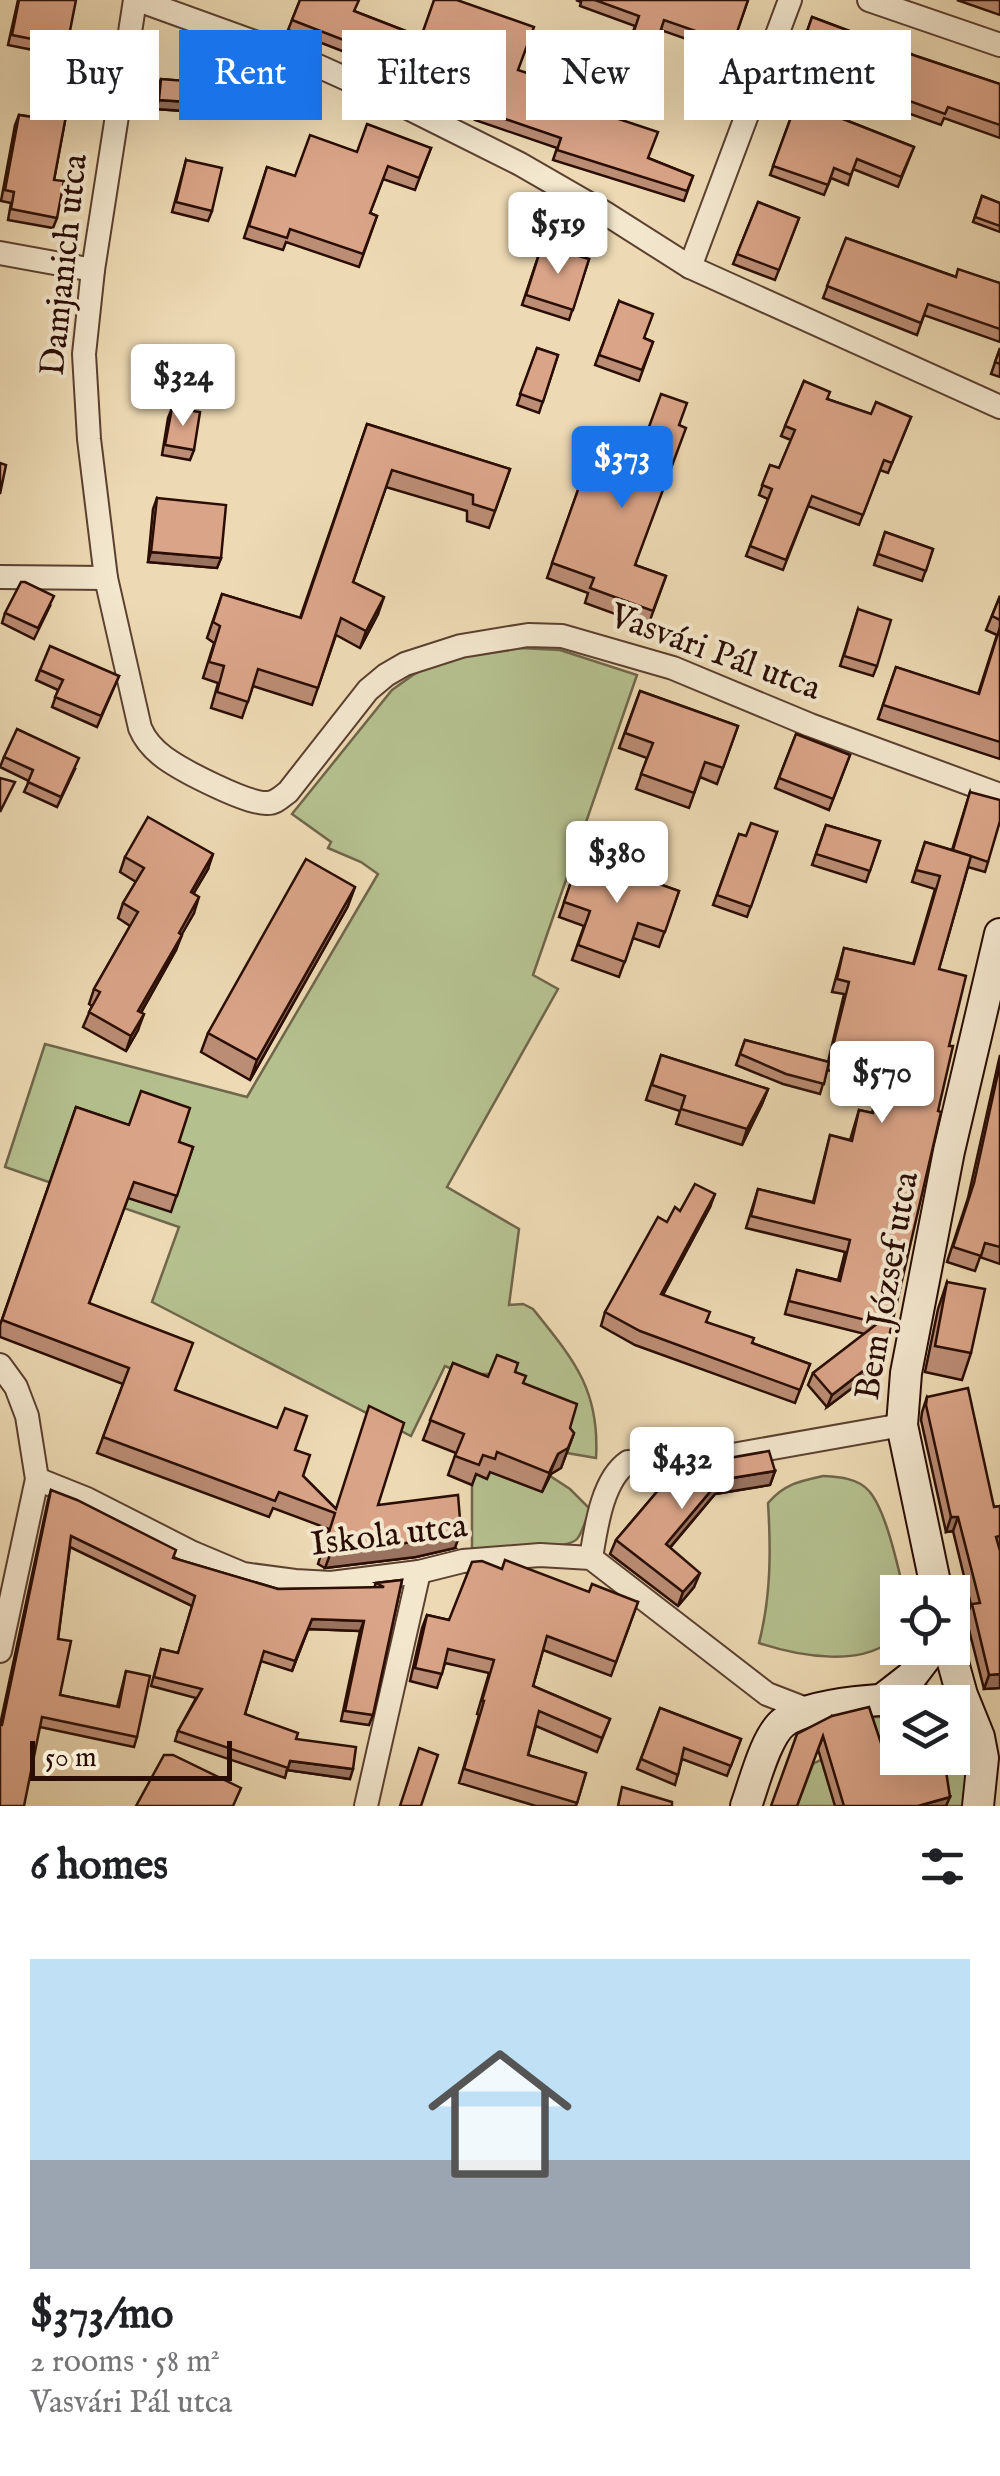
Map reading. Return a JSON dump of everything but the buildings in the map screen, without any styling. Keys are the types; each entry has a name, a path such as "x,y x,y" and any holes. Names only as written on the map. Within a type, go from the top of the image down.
{"street":[{"path":"137,0 308,61 380,94 520,164 690,267 1000,407"},
{"name":"Damjanich utca","path":"136,714 106,578 89,439 84,354 93,270 137,0"},
{"path":"690,267 790,0"},
{"path":"869,0 1000,44"},
{"path":"0,253 93,270"},
{"path":"0,577 106,578"},
{"name":"Vasvári Pál utca","path":"136,714 145,740 166,759 220,788 267,804 288,792 368,690 405,664 481,641 528,634 562,636 674,668 810,725 1000,795"},
{"name":"Bem József utca","path":"933,1575 902,1425 906,1373 950,1150 1000,934"},
{"path":"0,1364 16,1387 27,1416 37,1479 0,1650"},
{"path":"811,1711 767,1694 591,1558 601,1507 617,1470 628,1462 664,1468 902,1425"},
{"name":"Iskola utca","path":"37,1479 244,1574 331,1584 419,1572 463,1561 540,1555 591,1558"},
{"path":"366,1806 419,1572"},
{"path":"901,1685 920,1665"},
{"path":"954,1665 962,1696 976,1717 983,1758 978,1806"},
{"path":"746,1806 765,1750 783,1723 811,1711 880,1699"}],"green space":[{"path":"521,648 560,650 637,675 533,975 558,989 447,1187 519,1229 509,1305 523,1304 533,1309 572,1361 594,1413 596,1458 567,1453 490,1374 465,1374 445,1366 411,1436 152,1302 179,1227 5,1167 45,1044 247,1097 378,874 328,848 331,842 292,814 392,690 442,660"},
{"path":"476,1474 550,1476 570,1489 590,1509 577,1539 544,1547 472,1550 472,1485"},
{"path":"823,1476 854,1481 869,1491 881,1511 900,1575 880,1575 880,1648 831,1657 759,1643 769,1573 768,1503 786,1487"},
{"path":"863,1717 880,1717 880,1775 970,1775 967,1806 797,1806 813,1764 832,1754"}]}
